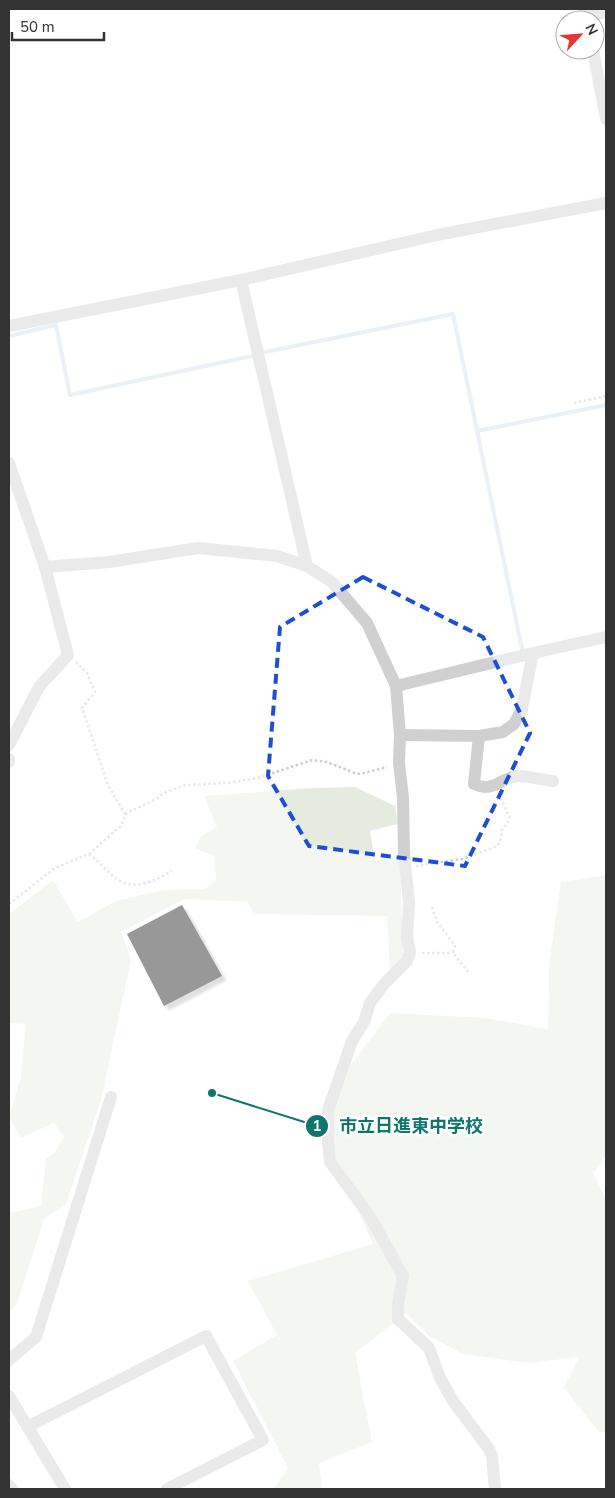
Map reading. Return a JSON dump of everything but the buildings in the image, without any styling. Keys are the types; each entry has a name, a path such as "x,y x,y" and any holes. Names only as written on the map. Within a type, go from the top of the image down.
{"street":[{"path":"595,60 606,119"},
{"path":"9,326 241,280 437,235 606,203"},
{"path":"241,280 307,566"},
{"path":"9,463 45,567 68,656 39,687 9,745"},
{"path":"45,567 108,562 198,548 277,556 307,566 332,582 367,623 396,686 400,735 399,764 403,798 409,902 407,938 410,952 407,961 384,984 370,1003 364,1022 346,1055 338,1086 328,1110 330,1162 369,1215 403,1276 398,1305 398,1319 429,1348 440,1378 453,1401 492,1456 495,1489"},
{"path":"396,686 606,637"},
{"path":"400,735 479,736 503,732 514,724 522,709 533,653"},
{"path":"479,736 474,784 481,788 496,785 516,776 553,781"},
{"path":"9,1360 36,1337 111,1097"},
{"path":"27,1427 206,1336 263,1440 167,1489"},
{"path":"9,1396 62,1488"},
{"path":"9,1485 12,1489"}],"path":[{"path":"574,402 606,396"},
{"path":"9,904 55,868 89,854 122,826 124,822 125,814 108,786 82,708 95,692 87,672 68,656"},
{"path":"125,814 166,792 186,785 227,783 258,778 312,760 327,762 360,774 399,764"},
{"path":"406,868 462,859 497,846 500,842 502,830 510,819 502,805 496,785"},
{"path":"89,854 113,877 128,885 134,886 154,881 172,871"},
{"path":"432,907 437,922 455,946 453,953"},
{"path":"410,952 453,953"},
{"path":"453,953 469,973"}],"highlighted area":[{"path":"363,577 483,637 530,733 465,866 309,846 268,776 280,627"}],"shaded area":[{"path":"355,787 395,806 398,824 370,831 375,861 400,857 403,956 390,972 387,916 255,914 248,902 184,899 121,932 131,960 101,1100 66,1204 44,1219 17,1304 9,1312 9,1213 41,1206 46,1159 55,1152 64,1137 54,1123 21,1138 9,1118 21,1076 26,1024 9,1023 9,914 53,880 78,922 116,901 163,890 205,889 216,880 214,856 195,848 201,836 217,827 204,796 313,788"},
{"path":"606,875 606,1156 593,1173 606,1200 606,1432 599,1432 564,1388 579,1357 529,1363 463,1354 429,1336 406,1313 355,1353 372,1442 319,1463 322,1487 318,1489 274,1489 288,1468 233,1361 277,1335 248,1281 373,1244 334,1157 333,1113 344,1074 390,1013 486,1018 548,1029 549,965 561,882"}],"waterway":[{"path":"265,352 453,314 523,654"},
{"path":"9,336 56,325 70,395 252,356"},
{"path":"477,431 606,405"}],"place":[{"name":"市立日進東中学校","path":"212,1093"}]}
